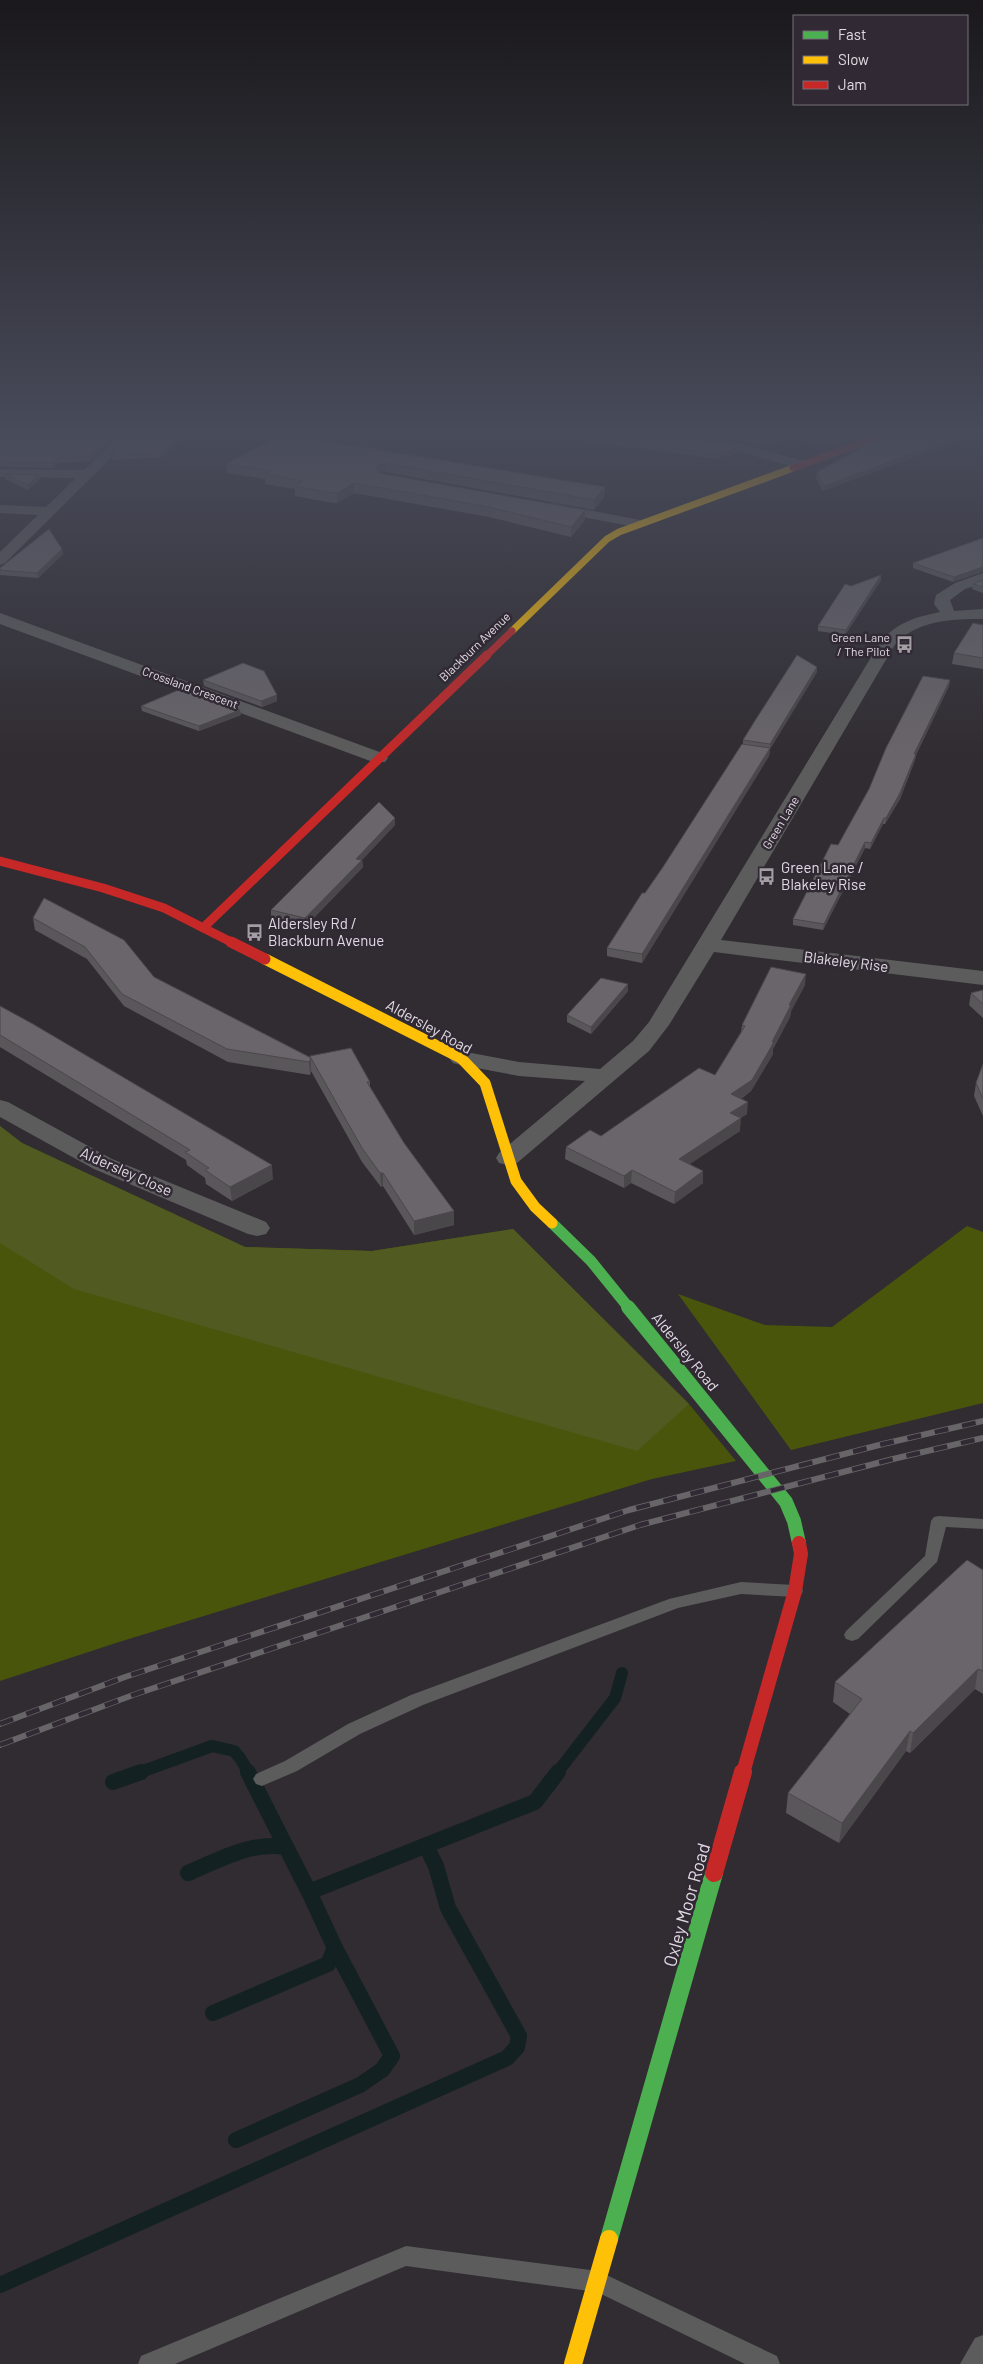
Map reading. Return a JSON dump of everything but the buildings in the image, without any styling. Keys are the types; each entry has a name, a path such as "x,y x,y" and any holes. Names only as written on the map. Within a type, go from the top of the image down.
{"street":[{"path":"0,560 20,540"},
{"name":"Blackburn Avenue","path":"203,928 595,550 608,540"},
{"path":"950,616 942,604 942,598 960,586 983,578"},
{"name":"Green Lane","path":"508,1158 641,1046 658,1025 708,946 887,644 898,631 932,619 983,614"},
{"name":"Crossland Crescent","path":"0,618 379,758"},
{"name":"Aldersley Road","path":"0,861 134,897 203,928 461,1058 485,1083 516,1181 535,1207 591,1261 756,1462"},
{"name":"Blakeley Rise","path":"708,946 983,978"},
{"path":"461,1058 519,1069 604,1076"},
{"name":"Aldersley Close","path":"0,1107 103,1164 257,1228"},
{"name":"Oxley Moor Road","path":"573,2364 795,1591 801,1554 794,1521 786,1502 756,1462"}],"lane":[{"path":"852,1635 932,1558 938,1521 983,1524"},
{"path":"262,1779 291,1766 354,1729 417,1700 676,1603 740,1588 795,1591"},
{"path":"149,2364 406,2256 598,2282 769,2364"},
{"path":"971,2364 983,2346"}],"green space":[{"path":"0,1126 22,1143 245,1247 372,1251 513,1229 689,1404 736,1461 652,1479 119,1642 0,1681"},
{"path":"0,1126 22,1143 245,1247 372,1251 513,1229 689,1404 637,1451 74,1289 0,1243"},
{"path":"967,1226 983,1232 983,1403 791,1450 678,1294 765,1325 832,1327"}],"waterway":[{"path":"557,1773 615,1698 622,1673"},
{"path":"138,1773 212,1746 234,1751 249,1773"},
{"path":"113,1782 141,1772"},
{"path":"248,1772 286,1847"},
{"path":"309,1892 535,1802 558,1772"},
{"path":"188,1873 248,1849 273,1846 286,1847"},
{"path":"0,2285 507,2058 517,2047 519,2036 448,1908 436,1866 426,1846"},
{"path":"286,1847 309,1892"},
{"path":"309,1892 335,1948"},
{"path":"213,2013 328,1964 335,1948"},
{"path":"236,2140 360,2085 382,2070 392,2056 335,1948"}],"railway":[{"path":"0,1724 125,1677 629,1510 883,1444 983,1421"},
{"path":"0,1745 133,1695 640,1525 893,1459 983,1438"}],"traffic: fast":[{"path":"552,1223 591,1261 786,1502 794,1521 799,1543"},
{"path":"609,2239 714,1873"}],"traffic: slow":[{"path":"512,631 606,540"},
{"path":"265,959 461,1058 485,1083 516,1181 535,1207 552,1223"},
{"path":"573,2364 609,2239"}],"traffic: jam":[{"path":"203,928 512,631"},
{"path":"0,861 103,888 164,908 265,959"},
{"path":"714,1873 795,1591 801,1554 799,1543"}],"place":[{"name":"Green Lane / The Pilot","path":"904,645"},
{"name":"Green Lane / Blakeley Rise","path":"767,877"},
{"name":"Aldersley Rd / Blackburn Avenue","path":"254,933"}]}
